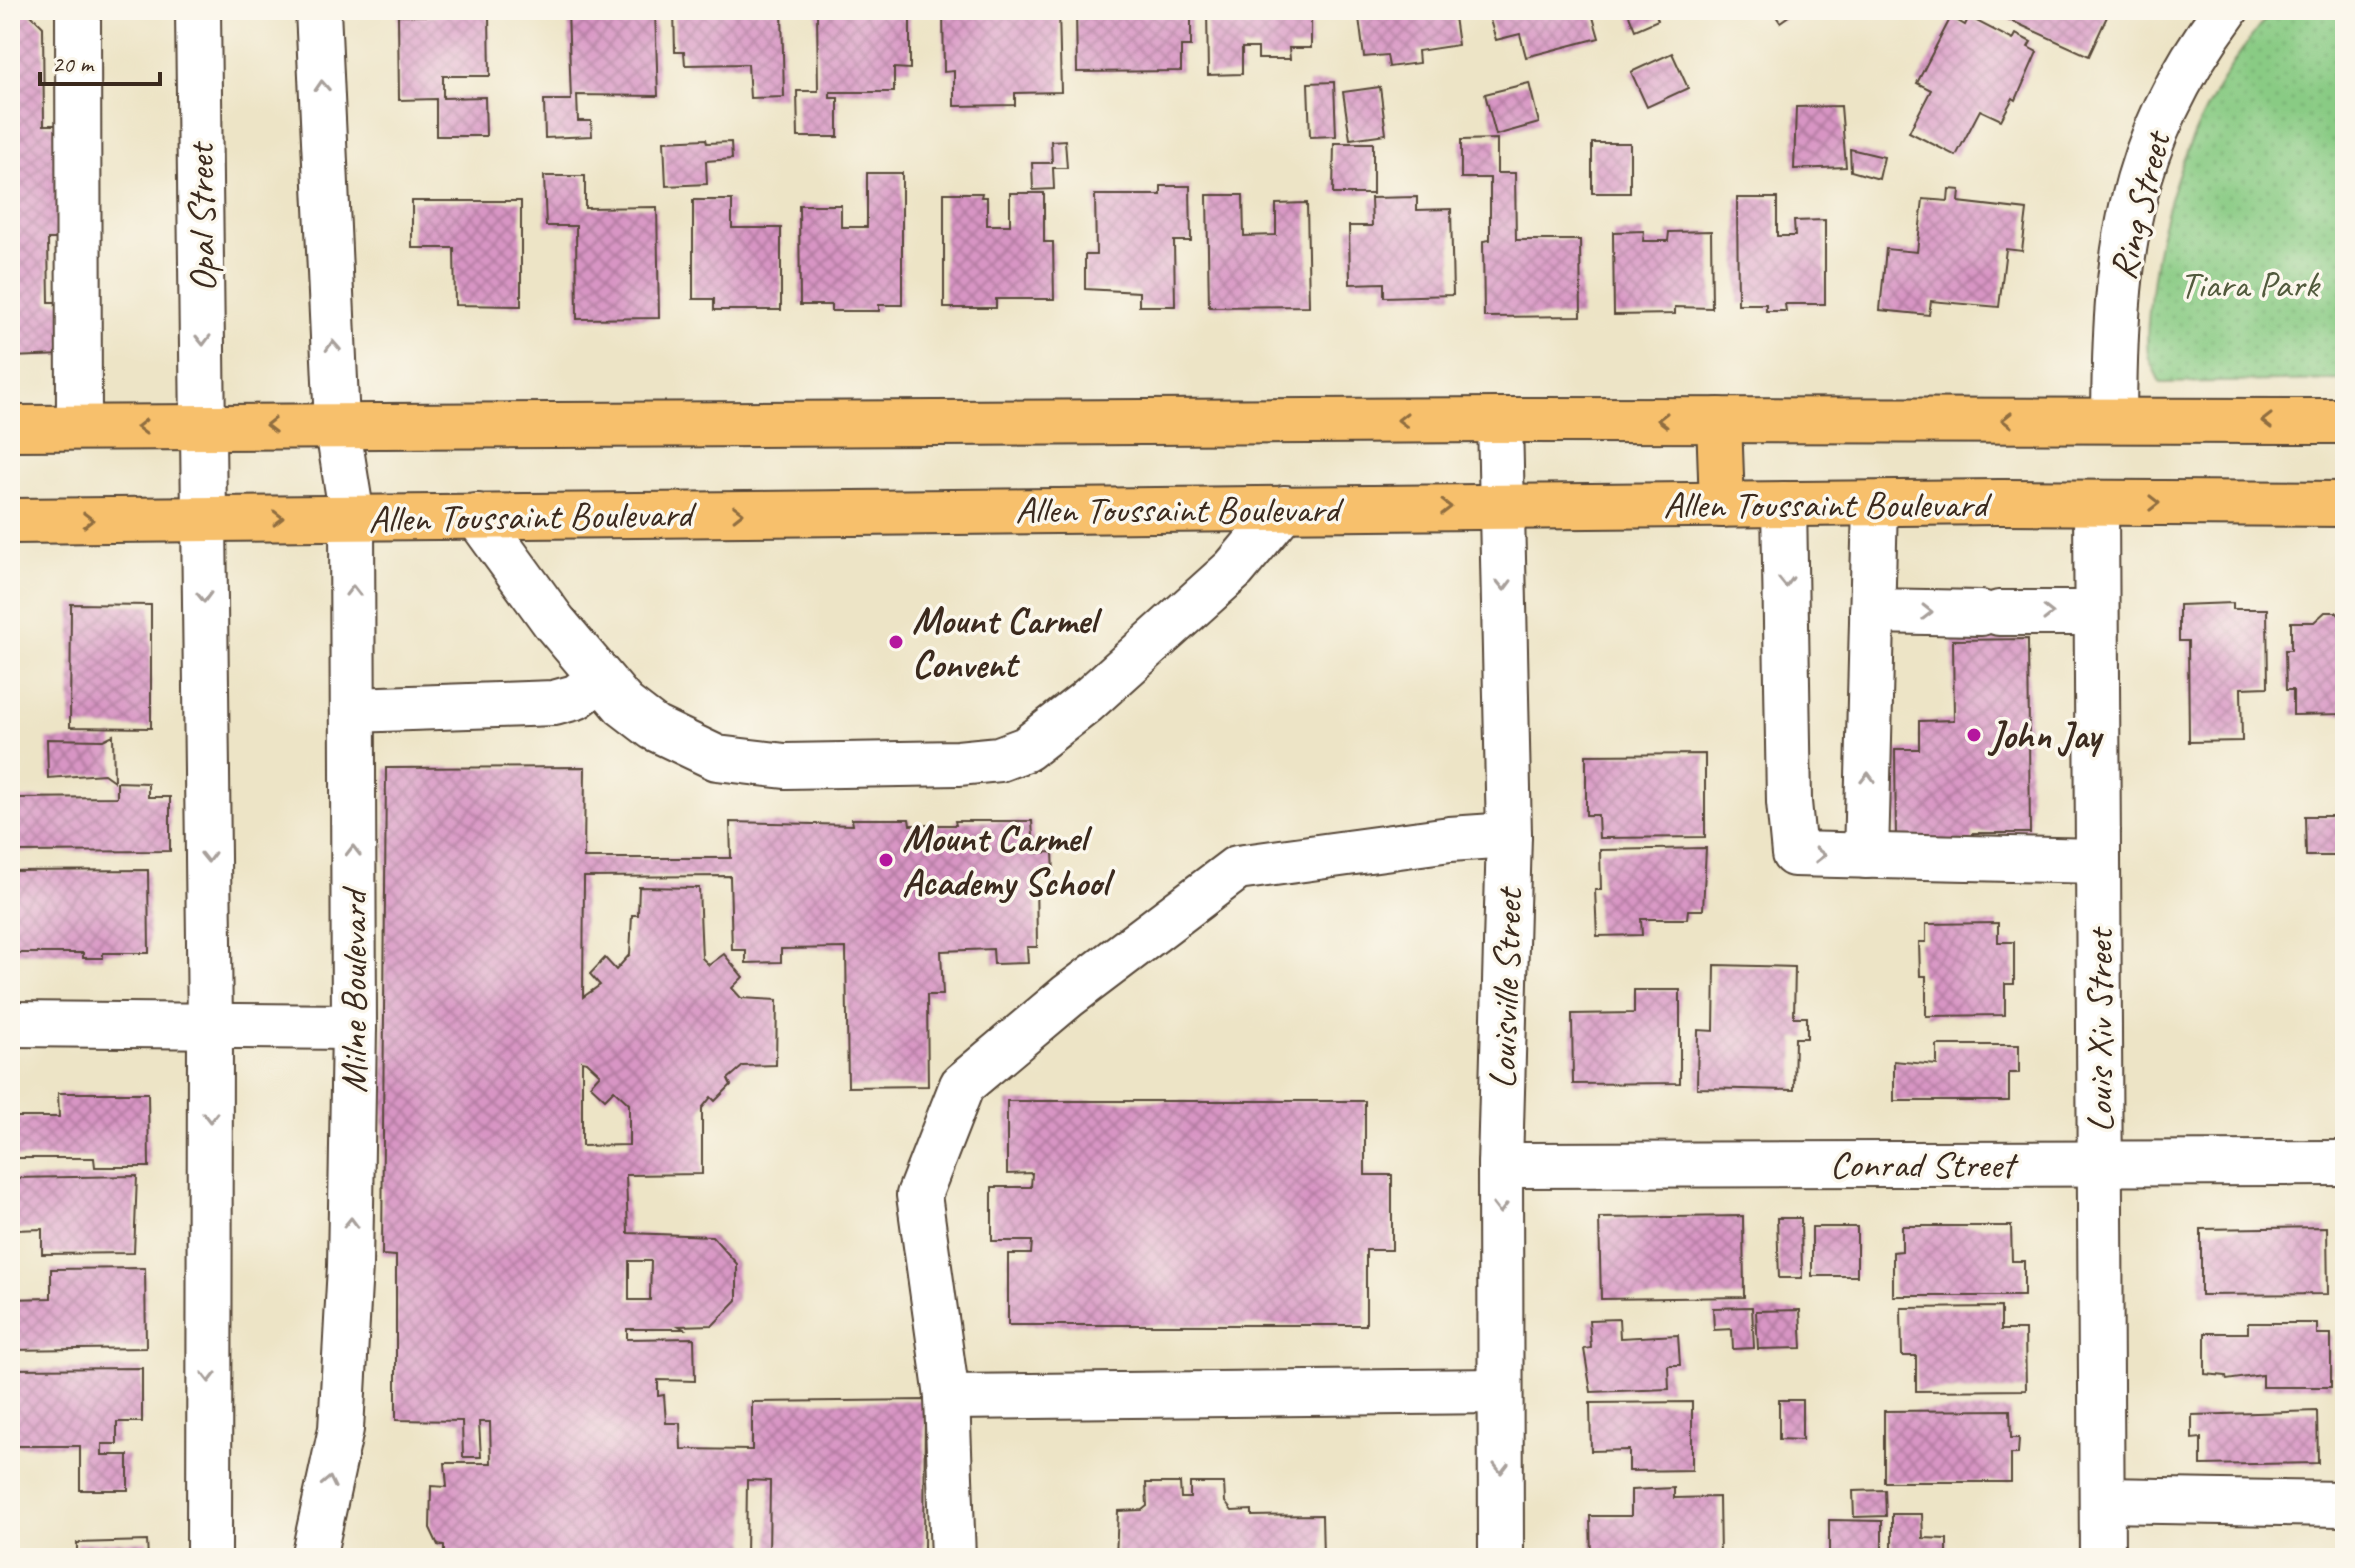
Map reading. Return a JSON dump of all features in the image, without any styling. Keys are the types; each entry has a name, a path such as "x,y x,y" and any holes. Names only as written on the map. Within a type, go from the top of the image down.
{"main road":[{"path":"10,428 1500,420 2345,421"},
{"path":"1719,420 1722,505"},
{"name":"Allen Toussaint Boulevard","path":"10,521 1784,504 2345,504"}],"street":[{"path":"78,10 79,427"},
{"name":"Opal Street","path":"198,10 204,426"},
{"path":"318,10 337,424"},
{"name":"Ring Street","path":"2114,420 2116,297 2131,203 2162,115 2184,72 2226,10"},
{"name":"Louisville Street","path":"1500,420 1509,835 1500,1165 1501,1558"},
{"name":"Milne Boulevard","path":"313,1558 341,1429 350,1266 354,1027 352,517 337,424"},
{"path":"204,426 210,1026 209,1558"},
{"name":"Louis Xiv Street","path":"2096,503 2102,1558"},
{"path":"1784,504 1789,802 1794,854 2098,861"},
{"path":"1866,856 1875,504"},
{"path":"477,516 600,679 624,705 654,728 717,758 785,766 999,759 1026,749 1048,735 1085,703 1234,569 1285,508"},
{"path":"1872,611 2096,613"},
{"path":"353,710 554,703 576,697 600,679"},
{"path":"953,1558 947,1397 919,1195 962,1085 1068,996 1237,868 1450,839 1509,835"},
{"path":"10,1024 354,1027"},
{"name":"Conrad Street","path":"1500,1165 2345,1163"},
{"path":"947,1397 1500,1391"},
{"path":"2102,1500 2345,1504"}],"green space":[{"name":"Tiara Park","path":"2273,10 2345,10 2345,380 2160,383 2148,355 2147,332 2165,216 2207,107 2227,73"}],"building":[{"path":"10,10 26,10 43,27 44,125 57,125 62,239 48,239 49,302 64,302 64,355 10,357"},
{"path":"435,10 483,10 483,15 489,15 490,76 443,76 443,98 485,97 486,136 436,136 436,99 399,100 398,15 435,16"},
{"path":"568,10 655,10 658,96 577,95 578,121 591,121 592,136 545,138 544,100 571,100"},
{"path":"674,10 782,10 784,97 750,98 748,64 685,65 684,52 675,52"},
{"path":"817,10 910,10 910,69 894,68 894,92 830,92 830,98 838,98 838,137 798,137 797,91 818,91"},
{"path":"943,10 1059,10 1061,92 1015,93 1015,105 954,106 954,71 944,72"},
{"path":"1076,10 1191,10 1191,46 1181,46 1181,71 1077,72"},
{"path":"1207,10 1311,10 1311,48 1289,48 1290,59 1258,59 1258,48 1242,48 1242,74 1208,75"},
{"path":"1358,10 1453,10 1458,45 1418,51 1419,63 1389,67 1387,55 1364,57"},
{"path":"1487,10 1591,10 1599,38 1526,57 1520,34 1496,40"},
{"path":"1627,10 1667,10 1656,15 1658,20 1635,30"},
{"path":"1772,10 1797,10 1780,22"},
{"path":"1988,10 2110,10 2089,56"},
{"path":"1951,17 1965,25 1969,17 2013,40 2016,34 2031,42 2028,47 2037,52 2016,100 2013,98 2001,120 1980,110 1956,156 1909,132 1931,90 1917,83"},
{"path":"1672,53 1688,88 1647,107 1631,72"},
{"path":"1334,82 1336,136 1310,137 1308,83"},
{"path":"1529,83 1539,123 1496,135 1485,94"},
{"path":"1380,87 1386,134 1350,139 1343,92"},
{"path":"1841,106 1846,167 1794,169 1796,107"},
{"path":"706,139 707,143 731,142 732,159 706,161 707,184 666,186 664,141"},
{"path":"1497,139 1497,173 1515,173 1516,240 1580,240 1581,316 1484,317 1483,241 1490,240 1490,178 1461,178 1461,140"},
{"path":"1065,140 1067,168 1053,168 1054,189 1033,190 1032,163 1052,163 1051,141"},
{"path":"1334,143 1373,143 1373,194 1333,194"},
{"path":"1592,143 1630,143 1630,193 1592,193"},
{"path":"1850,149 1884,157 1879,179 1851,171"},
{"path":"867,173 902,173 902,305 879,305 879,311 831,311 831,305 800,305 799,205 841,205 841,227 867,227"},
{"path":"544,176 585,176 585,208 657,207 659,318 577,319 576,226 546,226"},
{"path":"1161,186 1190,186 1191,241 1174,241 1175,306 1139,306 1139,292 1085,289 1085,255 1096,255 1095,195 1161,195"},
{"path":"1949,189 1960,190 1959,202 2027,210 2022,251 2006,249 1999,307 1931,301 1929,315 1880,310 1886,249 1917,252 1923,199 1948,201"},
{"path":"944,193 982,193 981,197 987,197 987,225 1010,225 1010,193 1044,193 1044,242 1053,242 1054,299 996,299 996,308 944,308"},
{"path":"1207,195 1243,195 1244,236 1276,235 1276,204 1307,203 1309,306 1209,307"},
{"path":"1417,197 1417,210 1451,209 1453,295 1384,297 1384,283 1350,284 1349,226 1372,226 1371,198"},
{"path":"1737,198 1777,198 1777,236 1795,236 1794,221 1825,220 1825,304 1785,304 1786,311 1766,311 1766,304 1738,304"},
{"path":"693,200 732,200 732,228 781,228 781,310 714,310 714,299 693,299"},
{"path":"412,201 521,201 521,306 455,305 454,248 412,248"},
{"path":"1644,231 1643,241 1668,241 1669,232 1711,231 1712,308 1675,307 1675,314 1614,315 1613,232"},
{"path":"2233,603 2233,609 2267,609 2268,687 2241,688 2242,741 2189,742 2188,641 2179,641 2179,605"},
{"path":"71,604 151,605 151,728 70,727"},
{"path":"2325,612 2336,612 2345,621 2345,714 2293,715 2293,690 2286,690 2285,650 2291,650 2291,622 2314,622"},
{"name":"John Jay","path":"2028,639 2030,833 1973,833 1973,842 1896,843 1895,749 1919,749 1919,721 1954,720 1953,640"},
{"path":"113,735 114,781 104,774 48,778 47,739 103,740"},
{"path":"1705,754 1705,837 1599,838 1598,815 1586,815 1586,755"},
{"path":"585,767 584,858 731,858 730,822 853,825 852,819 909,819 910,825 956,825 955,821 1032,821 1034,853 1053,852 1054,875 1036,876 1037,947 1027,947 1028,963 994,964 993,949 941,951 943,995 927,995 928,1086 848,1087 846,948 781,949 781,962 746,963 746,950 732,950 730,876 584,877 583,997 600,985 590,974 605,958 616,970 630,954 632,915 638,915 639,887 699,888 702,958 709,965 724,954 743,977 732,988 741,998 777,1000 776,1065 743,1066 728,1079 731,1085 715,1101 711,1097 702,1108 702,1174 626,1175 628,1233 712,1236 737,1264 737,1300 713,1325 679,1326 684,1329 627,1329 627,1339 694,1338 695,1381 658,1380 658,1396 664,1395 666,1423 680,1423 681,1449 752,1450 752,1402 925,1400 924,1558 769,1558 770,1481 747,1480 746,1558 444,1558 444,1546 438,1545 430,1528 431,1486 447,1487 445,1463 491,1463 490,1422 479,1422 481,1457 463,1457 462,1421 396,1420 396,1256 382,1255 386,768","holes":["582,1061 600,1074 590,1085 605,1099 614,1090 629,1104 629,1145 582,1146","629,1261 651,1261 650,1300 629,1300"]},
{"path":"117,782 148,783 148,797 170,797 170,851 14,852 14,798 117,797"},
{"path":"2305,816 2345,816 2345,856 2306,856"},
{"path":"1706,848 1703,910 1688,910 1687,919 1641,919 1642,935 1597,936 1595,890 1601,890 1600,850"},
{"path":"148,870 149,953 103,953 103,958 83,958 83,953 10,953 10,871"},
{"path":"1998,923 1998,942 2014,942 2014,984 2005,984 2005,1015 1926,1016 1926,976 1920,976 1919,942 1926,942 1926,924"},
{"path":"1715,965 1795,967 1794,1017 1807,1017 1807,1038 1795,1038 1794,1090 1697,1088 1698,1030 1714,1031"},
{"path":"1634,990 1680,990 1680,1083 1573,1084 1572,1014 1634,1013"},
{"path":"1937,1045 2019,1045 2019,1073 2009,1073 2009,1101 1894,1101 1894,1061 1937,1065"},
{"path":"58,1093 148,1093 149,1167 95,1167 94,1158 10,1158 10,1117 59,1117"},
{"path":"1007,1101 1365,1101 1365,1175 1392,1175 1392,1250 1366,1250 1366,1325 1008,1325 1008,1254 1031,1254 1032,1241 992,1241 992,1187 1031,1187 1032,1173 1007,1174"},
{"path":"137,1176 134,1253 42,1254 42,1229 16,1230 16,1222 10,1222 10,1178"},
{"path":"1743,1216 1744,1297 1601,1299 1599,1218"},
{"path":"1777,1218 1801,1218 1802,1278 1779,1278"},
{"path":"1902,1226 2011,1226 2012,1261 2024,1261 2024,1296 1893,1296 1893,1252 1902,1251"},
{"path":"1812,1227 1857,1227 1857,1276 1812,1276"},
{"path":"2327,1227 2328,1294 2201,1295 2201,1229"},
{"path":"145,1268 146,1348 10,1350 10,1299 51,1298 51,1269"},
{"path":"1752,1307 1754,1348 1733,1349 1732,1329 1714,1330 1713,1308"},
{"path":"2001,1307 2001,1330 2025,1330 2026,1390 1916,1391 1916,1356 1902,1356 1901,1308"},
{"path":"1800,1310 1802,1348 1758,1349 1756,1311"},
{"path":"1619,1319 1620,1338 1678,1335 1680,1365 1668,1365 1669,1389 1591,1392 1584,1349 1591,1348 1589,1320"},
{"path":"2248,1323 2317,1323 2317,1334 2331,1334 2331,1387 2262,1387 2262,1375 2227,1380 2226,1376 2205,1374 2205,1333 2248,1333"},
{"path":"142,1368 142,1422 117,1422 117,1444 102,1444 102,1455 128,1455 128,1490 80,1490 80,1446 10,1446 10,1369"},
{"path":"1779,1400 1802,1400 1802,1440 1779,1439"},
{"path":"1692,1402 1692,1470 1629,1471 1629,1450 1591,1451 1590,1403"},
{"path":"2010,1410 2011,1438 2019,1438 2018,1454 2011,1454 2011,1482 1884,1482 1884,1411"},
{"path":"2317,1411 2318,1463 2201,1465 2201,1438 2192,1439 2192,1415"},
{"path":"1146,1483 1180,1483 1181,1498 1190,1498 1190,1483 1224,1483 1225,1502 1232,1511 1252,1510 1252,1516 1322,1515 1323,1558 1116,1558 1118,1511 1142,1510 1147,1506"},
{"path":"1674,1488 1674,1498 1719,1497 1720,1558 1591,1558 1590,1516 1631,1516 1631,1490"},
{"path":"1885,1490 1886,1516 1854,1517 1853,1491"},
{"path":"1892,1514 1922,1514 1923,1538 1947,1539 1947,1558 1892,1557"},
{"path":"1829,1520 1882,1521 1882,1558 1829,1558"},
{"path":"147,1541 148,1558 77,1558 77,1543"}],"place":[{"name":"Mount Carmel Convent","path":"896,642"},
{"name":"John Jay","path":"1974,735"},
{"name":"Mount Carmel Academy School","path":"886,860"}]}
